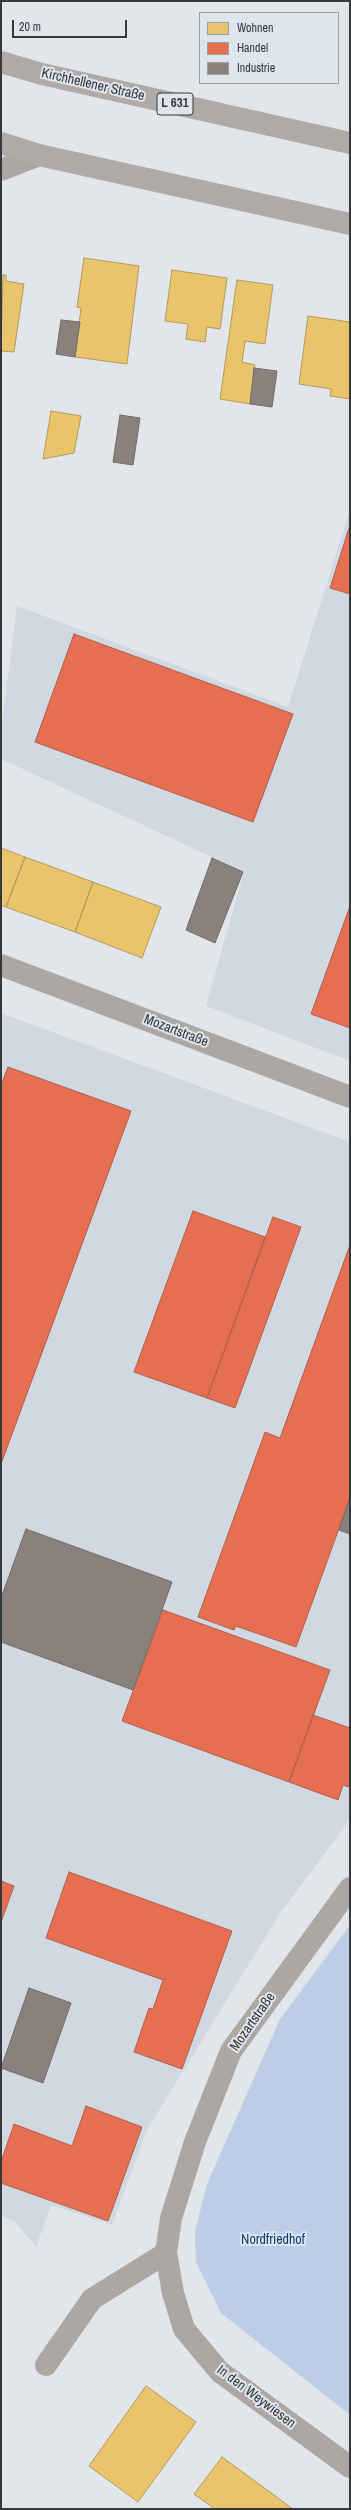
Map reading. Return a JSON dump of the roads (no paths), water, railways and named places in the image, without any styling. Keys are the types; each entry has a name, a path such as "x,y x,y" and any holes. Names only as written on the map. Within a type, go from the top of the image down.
{"main road":[{"name":"Kirchhellener Straße","path":"1,62 50,75 350,143"},
{"path":"1,143 39,155 350,224"}],"street":[{"path":"1,170 39,155"},
{"name":"Mozartstraße","path":"1,966 350,1097"},
{"name":"Mozartstraße","path":"171,2218 195,2142 231,2051 350,1888"},
{"name":"In den Weywiesen","path":"171,2218 166,2253 173,2293 184,2329 220,2372 350,2467"},
{"path":"46,2365 92,2298 166,2253"}],"park label":[{"name":"Nordfriedhof","path":"273,2240"}]}
